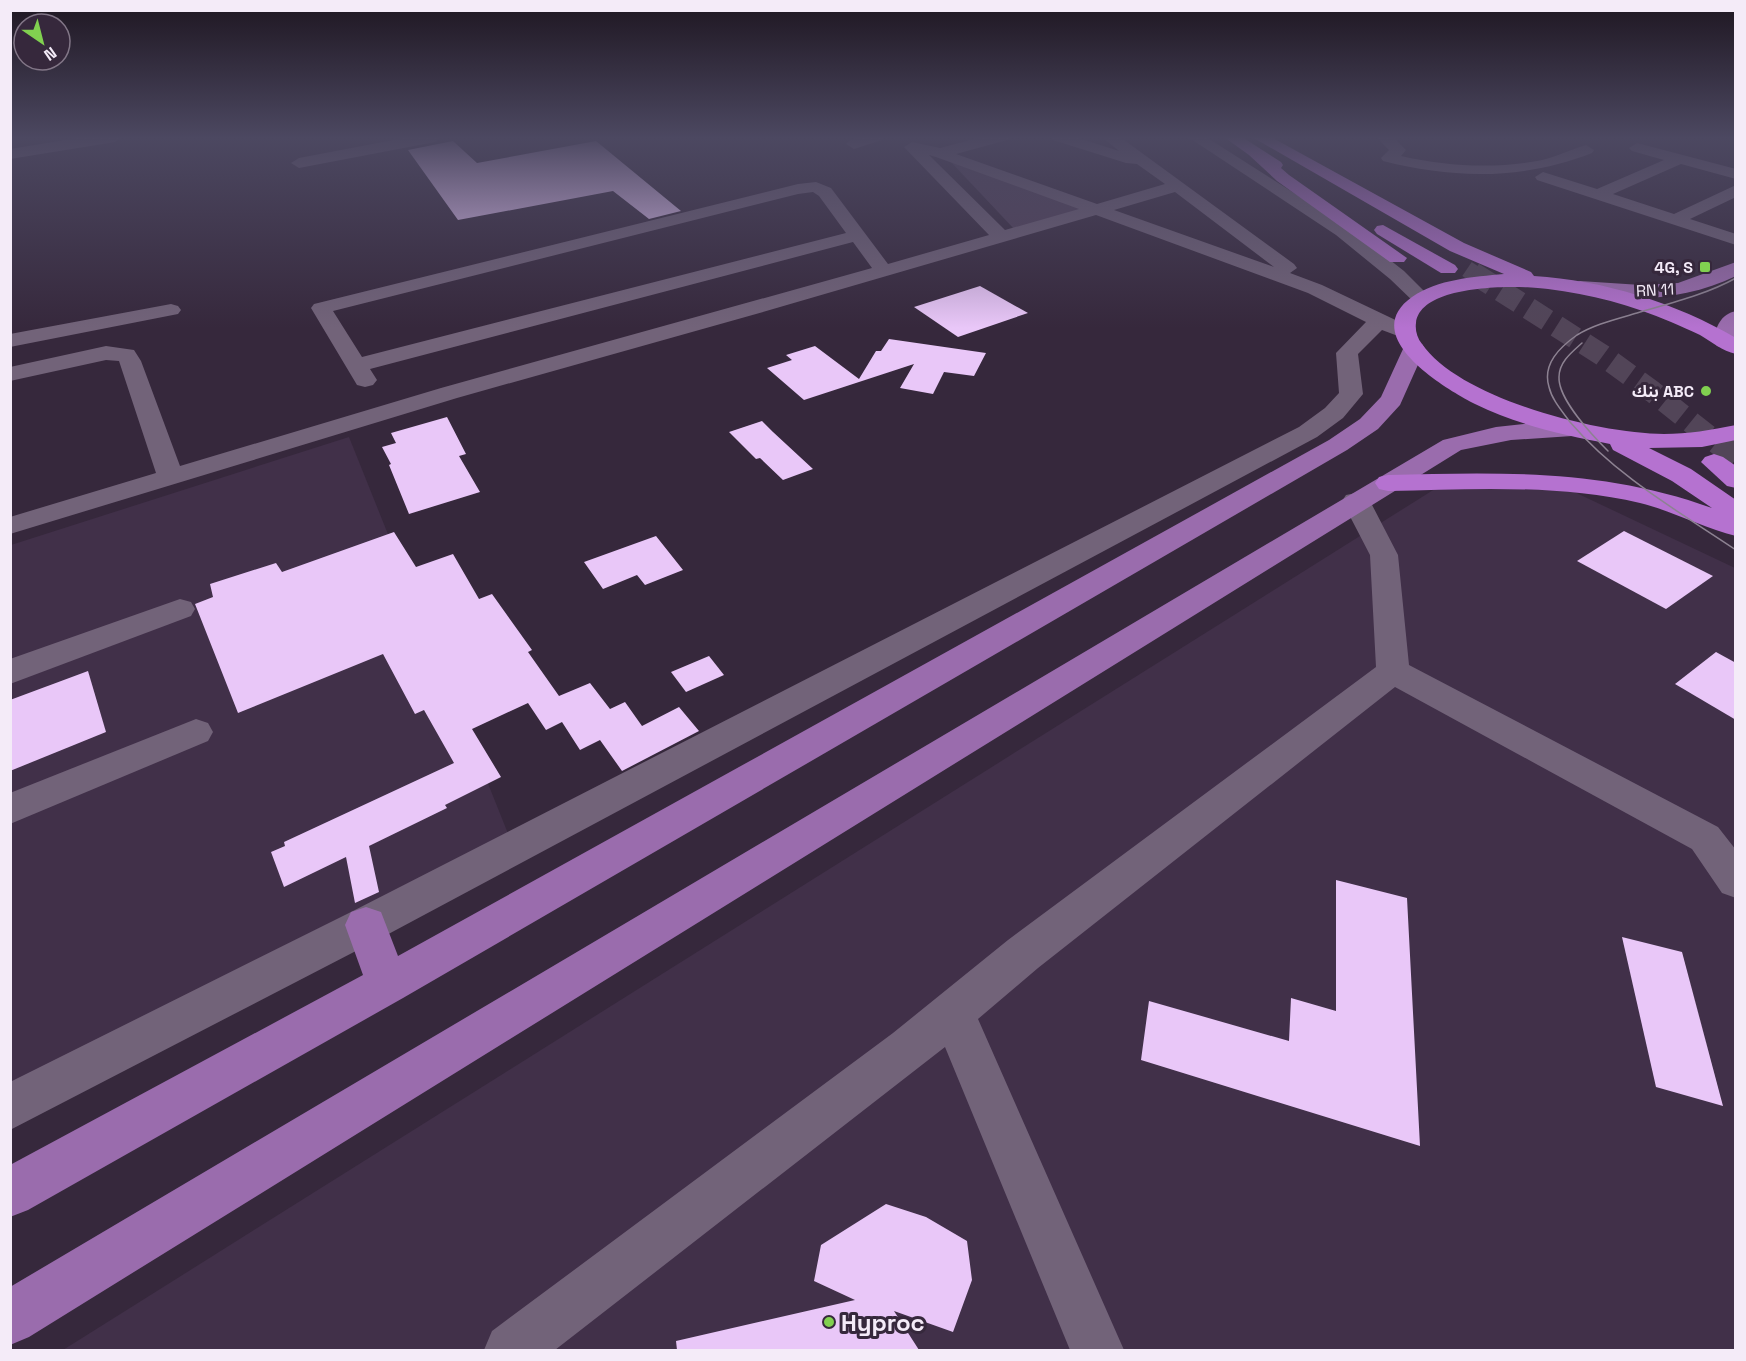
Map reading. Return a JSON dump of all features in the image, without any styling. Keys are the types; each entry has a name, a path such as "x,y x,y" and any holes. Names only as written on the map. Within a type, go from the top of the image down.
{"highway":[{"path":"1315,201 1413,270 1425,297"},
{"path":"1344,201 1448,269"},
{"path":"1353,201 1467,269"},
{"path":"1368,201 1457,247 1511,271 1657,309 1691,322 1730,344"},
{"path":"1559,285 1519,282 1475,283 1445,288 1413,305 1400,334 1431,367 1456,385 1528,417 1582,431 1652,440 1681,441 1736,432"},
{"path":"1582,431 1672,468 1707,490 1736,514"},
{"path":"1714,462 1736,480"},
{"path":"1372,492 1548,481 1588,486 1665,503 1736,528"}],"main road":[{"name":"RN 11","path":"1559,285 1629,292 1661,292 1712,281 1736,268"},
{"path":"1730,344 1725,331 1730,321 1736,317"},
{"path":"10,1192 388,984 1323,439 1369,424 1392,400 1400,334"},
{"path":"10,1318 1452,445 1478,437 1538,428 1582,431"},
{"path":"366,925 388,984"}],"street":[{"path":"752,201 321,308 361,373 855,236"},
{"path":"831,201 855,236 884,271"},
{"path":"966,201 1002,237"},
{"path":"1073,201 1315,289 1400,334"},
{"path":"10,526 448,393 652,338 1100,210 1122,201"},
{"path":"1208,201 1315,289"},
{"path":"1297,201 1425,297"},
{"path":"1615,201 1736,240"},
{"path":"1675,220 1715,201"},
{"path":"10,341 171,309"},
{"path":"10,1107 1323,439 1334,413 1351,394 1347,353 1400,334"},
{"path":"10,375 106,353 126,355 171,478"},
{"path":"1372,492 1384,555 1393,671"},
{"path":"10,672 180,609"},
{"path":"1393,671 1705,838 1736,881"},
{"path":"511,1350 909,1049 952,1011 1393,671"},
{"path":"10,808 196,732"},
{"path":"952,1011 1097,1350"}],"shaded area":[{"path":"987,201 1059,201 1083,209 1015,230"},
{"path":"349,437 511,841 11,1101 11,545"},
{"path":"1438,487 1568,489 1735,568 1735,1350 63,1350"}],"building":[{"path":"444,201 562,201 458,220"},
{"path":"625,201 668,201 681,211 649,219"},
{"path":"980,286 1028,313 958,337 914,307"},
{"path":"889,339 986,353 974,376 944,372 933,394 900,388 914,364 804,400 767,368 792,360 786,355 815,346 859,379 876,351 881,351"},
{"path":"447,417 466,454 459,456 480,492 409,514 389,465 391,464 382,447 396,443 391,433"},
{"path":"762,421 813,469 783,480 760,458 756,459 729,432"},
{"path":"1624,531 1713,576 1666,609 1577,561"},
{"path":"394,532 416,567 453,554 479,599 492,594 532,650 528,652 559,696 590,683 610,709 625,702 642,726 679,707 699,731 622,771 600,740 580,750 562,722 546,730 528,703 472,729 501,777 445,805 447,808 369,846 379,892 355,903 346,857 284,887 271,852 285,846 284,842 454,763 424,710 415,714 383,654 238,713 195,604 213,597 210,584 276,563 282,572"},
{"path":"656,536 683,570 645,585 637,575 603,589 584,562"},
{"path":"1716,652 1736,663 1736,720 1675,684"},
{"path":"709,656 724,675 686,692 671,672"},
{"path":"88,671 106,732 10,771 10,700"},
{"path":"1336,880 1407,898 1420,1146 1141,1060 1149,1001 1289,1041 1291,998 1336,1011"},
{"path":"1622,937 1682,952 1723,1106 1656,1087"},
{"path":"886,1204 926,1217 967,1241 972,1280 953,1332 894,1311 919,1350 677,1350 676,1341 855,1300 814,1281 821,1245"}],"tunnel":[{"path":"1467,269 1473,273"},
{"path":"1473,273 1602,355 1727,451"},
{"path":"1725,450 1736,459"}],"tram line":[{"path":"1736,278 1700,294 1606,322 1584,331 1564,345 1554,357 1547,379 1550,392 1561,410 1607,459 1648,492 1736,550"},
{"path":"1582,343 1561,367 1560,386 1577,417 1608,451"}],"place":[{"name":"4G, S","path":"1705,267"},
{"name":"بنك ABC","path":"1706,391"},
{"name":"Hyproc","path":"829,1322"}]}
